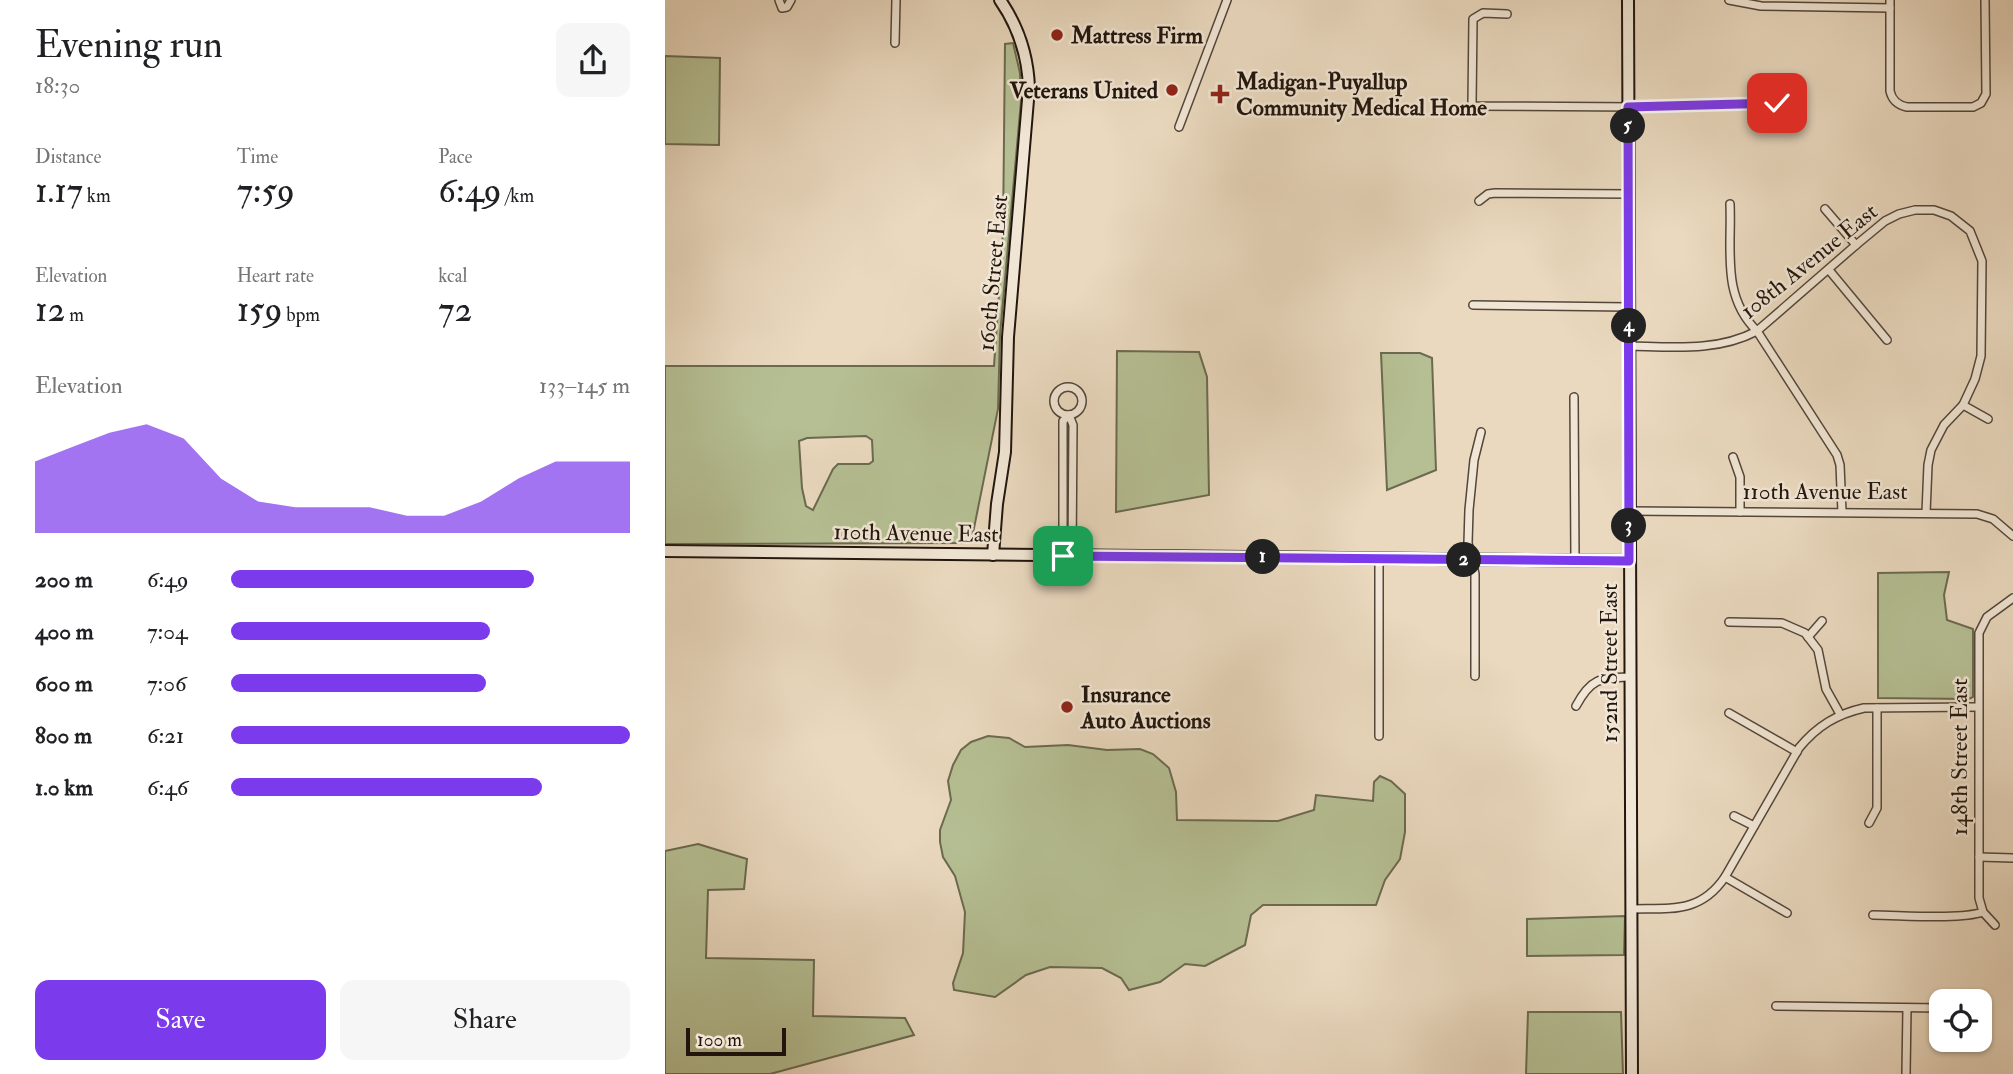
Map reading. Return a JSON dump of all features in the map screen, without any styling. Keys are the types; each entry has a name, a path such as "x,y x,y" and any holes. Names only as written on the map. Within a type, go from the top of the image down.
{"street":[{"path":"779,0 782,8 787,7 791,0"},
{"path":"895,43 896,0"},
{"name":"160th Street East","path":"993,555 1005,452 1007,337 1029,89 1021,44 1014,24 1000,0"},
{"path":"1179,127 1227,0"},
{"name":"152nd Street East","path":"1628,0 1632,1074"},
{"path":"1729,0 1761,6 1795,3 1890,4 1890,91 1895,102 1907,107 1973,107 1981,103 1986,94 1985,0"},
{"path":"1507,14 1483,13 1473,19 1472,104 1479,107 1777,103"},
{"path":"1479,201 1488,194 1495,193 1629,194"},
{"path":"1730,204 1732,290 1751,324 1837,455 1840,465 1842,512"},
{"path":"1825,208 1856,244"},
{"name":"108th Avenue East","path":"1629,346 1719,345 1735,341 1757,331 1885,222 1915,210 1943,213 1967,228 1982,261 1981,356 1975,379 1963,405"},
{"path":"1829,270 1887,340"},
{"path":"1473,305 1628,307"},
{"path":"1068,556 1063,421 1080,408 1082,399 1078,391 1065,387 1057,392 1054,405 1060,413 1069,415"},
{"name":"152nd Street East","path":"1574,397 1575,560"},
{"path":"1926,513 1931,450 1944,425 1963,405 1988,419"},
{"path":"1475,676 1475,574 1468,543 1470,483 1481,432"},
{"path":"1733,457 1740,477 1740,512"},
{"name":"110th Avenue East","path":"1629,510 1987,516 2005,527 2013,536"},
{"name":"110th Avenue East","path":"665,551 1629,561"},
{"path":"1379,559 1379,736"},
{"name":"148th Street East","path":"1983,912 1979,898 1980,629 1987,617 2013,598"},
{"path":"1808,637 1822,621"},
{"path":"1729,622 1782,623 1798,628 1818,650 1826,690 1840,714"},
{"path":"1576,706 1586,689 1595,682 1608,678 1630,677"},
{"path":"1631,909 1679,908 1696,904 1713,893 1725,877 1797,752 1814,731 1840,714 1864,708 1978,708"},
{"path":"1869,823 1877,808 1877,708"},
{"path":"1729,713 1797,752"},
{"path":"1734,816 1754,827"},
{"path":"1979,857 2013,858"},
{"path":"1725,877 1787,913"},
{"path":"1873,915 1951,915 1983,912 1995,925"},
{"path":"1776,1006 1929,1008"},
{"path":"1906,1074 1907,1007"}],"green space":[{"path":"1013,43 1020,73 1021,101 1000,335 998,409 971,543 665,544 665,366 994,366 1003,232 1005,44","holes":["866,436 872,440 873,461 869,464 838,464 813,510 806,506 799,441 807,438"]},
{"path":"665,56 720,58 719,145 665,144"},
{"path":"1117,351 1199,352 1207,377 1209,495 1116,512"},
{"path":"1381,353 1420,353 1432,358 1436,470 1387,490"},
{"path":"1949,572 1944,595 1947,620 1973,629 1973,697 1878,698 1878,573"},
{"path":"988,736 1009,738 1025,747 1068,745 1107,750 1140,749 1153,754 1169,768 1176,792 1177,820 1278,821 1314,810 1316,795 1373,801 1374,782 1380,776 1391,781 1405,794 1405,832 1400,859 1385,880 1376,905 1263,905 1251,915 1245,945 1205,966 1185,964 1160,982 1129,990 1121,978 1102,968 1050,967 1026,975 995,997 954,990 953,983 963,953 965,912 955,876 943,857 940,830 951,800 948,781 953,765 961,750 971,742"},
{"path":"698,844 747,859 744,889 708,890 706,958 814,960 813,1016 905,1018 914,1035 770,1074 665,1074 665,851"},
{"path":"1625,916 1624,955 1527,956 1527,919"},
{"path":"1528,1012 1621,1012 1623,1074 1526,1074"}],"place":[{"name":"Mattress Firm","path":"1057,35"},
{"name":"Veterans United","path":"1172,90"},
{"name":"Madigan-Puyallup Community Medical Home","path":"1220,94"},
{"name":"Insurance Auto Auctions","path":"1067,707"}],"route":[{"path":"1063,556 1629,561 1628,107 1762,106 1777,103"}]}
